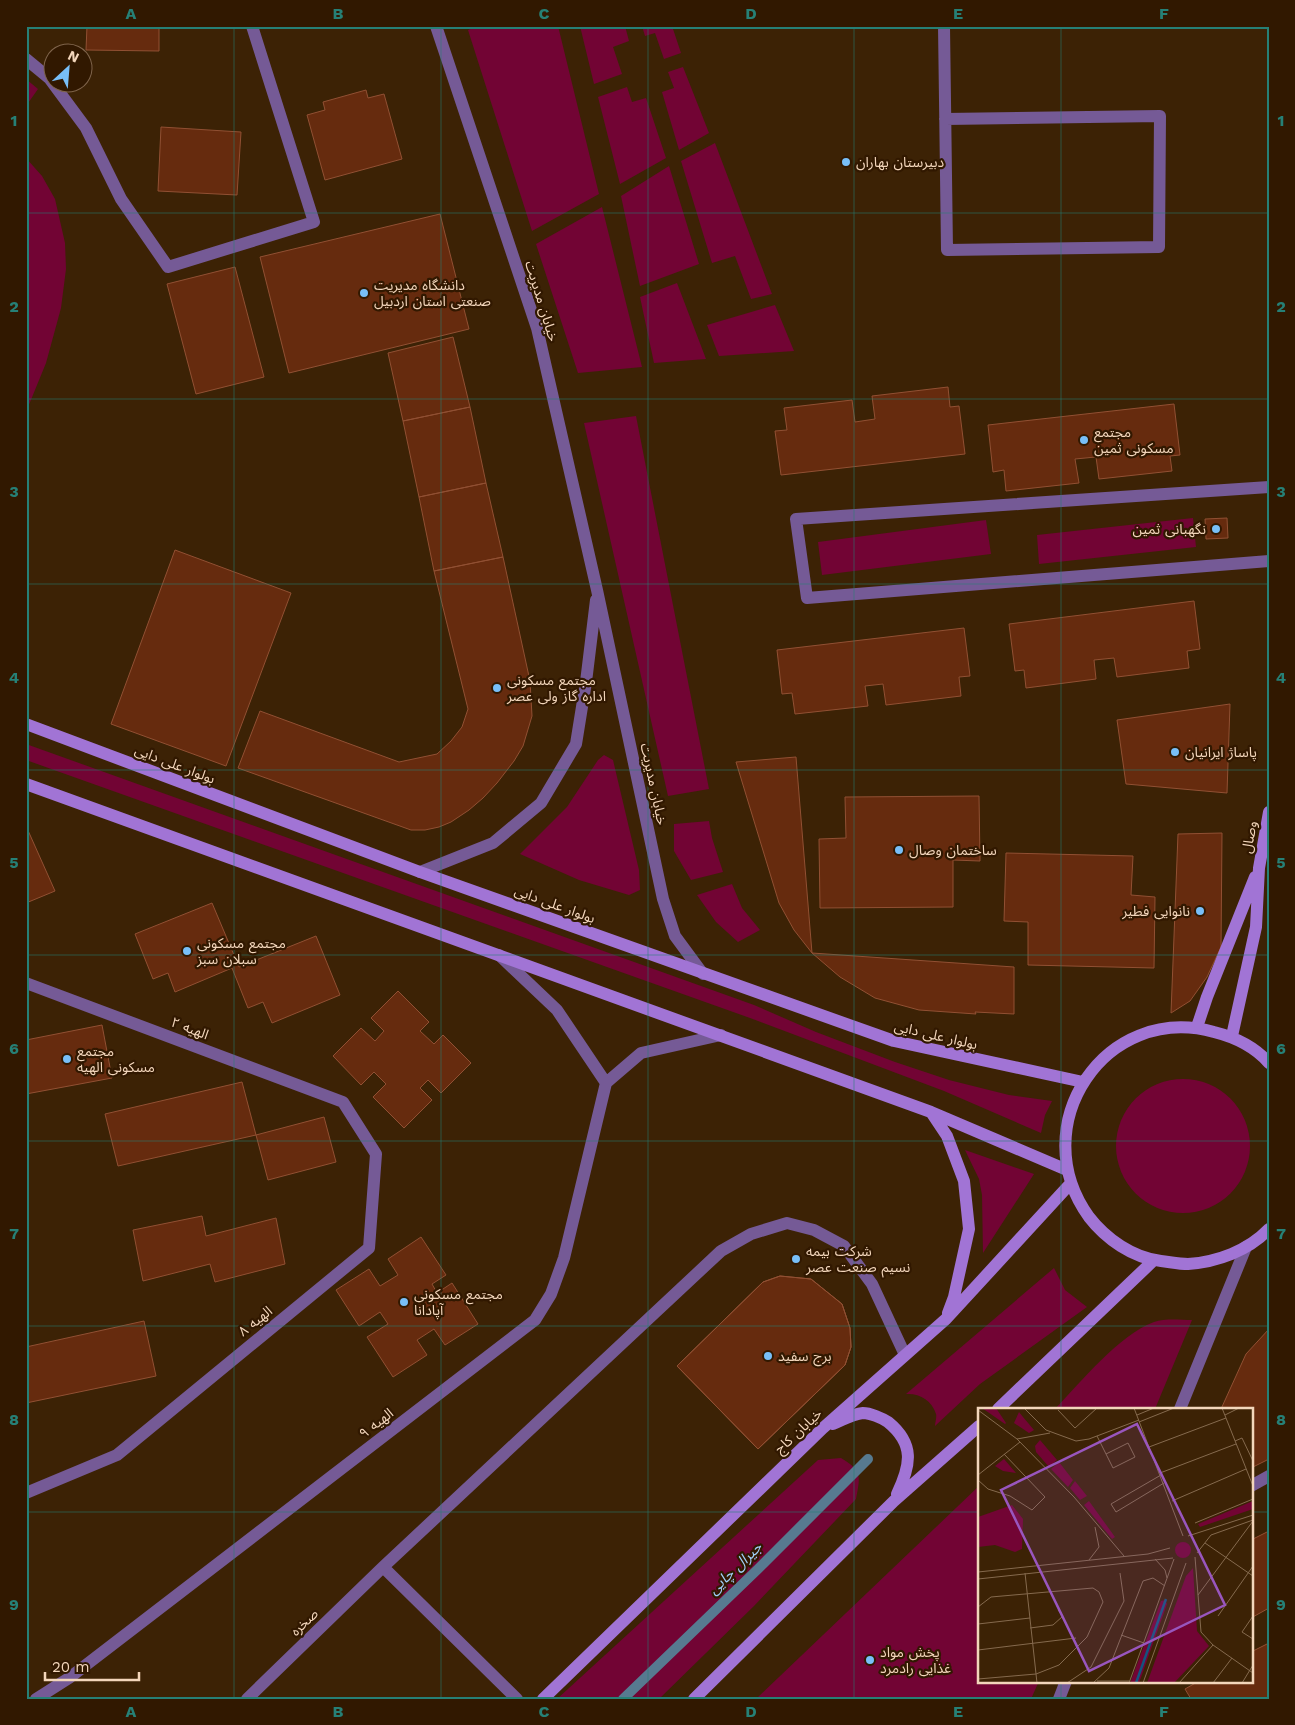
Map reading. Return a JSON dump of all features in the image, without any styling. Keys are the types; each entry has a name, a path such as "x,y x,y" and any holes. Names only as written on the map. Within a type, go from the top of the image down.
{"main road":[{"name":"بولوار علی دایی","path":"26,724 420,872 894,1041 1083,1082"},
{"path":"26,784 931,1112 1067,1170"},
{"name":"وصال","path":"1259,868 1269,812"},
{"path":"1197,1027 1207,997 1259,868"},
{"path":"1232,1036 1256,927 1259,868"},
{"path":"1267,1059 1232,1036 1197,1027 1164,1028 1132,1038 1104,1056 1083,1082 1070,1110 1065,1140 1067,1170 1080,1204 1095,1224 1112,1240 1132,1252 1154,1260 1186,1264 1202,1262 1217,1259 1246,1247 1269,1229"},
{"path":"931,1112 947,1136 964,1181 970,1230 954,1298 946,1320"},
{"name":"خیابان کاج","path":"543,1699 823,1428 946,1320 1071,1183"},
{"path":"999,1408 1154,1260"},
{"path":"823,1428 850,1416 864,1413 884,1420 898,1431 908,1447 909,1463 905,1478 894,1501"},
{"path":"694,1699 894,1501 978,1427"}],"street":[{"path":"26,59 49,78 86,128 121,199 168,268 314,222 252,26"},
{"name":"خیابان مدیریت","path":"436,26 537,328 597,590 663,899 675,936 703,974"},
{"path":"944,26 945,118 947,250 1159,247 1160,116 945,118"},
{"path":"1269,487 796,519 807,598 1269,561"},
{"name":"خیابان مدیریت","path":"420,872 493,843 541,803 576,744 586,682 597,590"},
{"path":"498,955 557,1010 606,1083 641,1053 721,1035"},
{"name":"الهیه ۲","path":"26,983 343,1102"},
{"name":"الهیه ۹","path":"36,1699 69,1678 535,1320 551,1294 564,1258 606,1083"},
{"name":"الهیه ۸","path":"26,1494 117,1455 369,1248 376,1154 343,1102"},
{"name":"صخره","path":"246,1699 383,1567 721,1251 751,1234 787,1223 814,1230 844,1246 872,1284 905,1355"},
{"path":"1180,1408 1246,1247"},
{"path":"1252,1485 1269,1476"},
{"path":"383,1567 517,1699"},
{"path":"1059,1699 1066,1682"}],"shaded area":[{"path":"477,26 558,26 599,194 532,231 468,30"},
{"path":"580,26 625,26 629,41 613,47 622,74 594,84"},
{"path":"642,26 672,26 681,53 664,59 655,33 645,36"},
{"path":"683,67 709,133 679,150 662,92 674,88 668,72"},
{"path":"26,79 38,89 26,106"},
{"path":"627,87 632,102 646,98 666,158 620,184 598,97"},
{"path":"715,143 772,294 751,299 735,256 712,263 681,161"},
{"path":"26,158 42,176 55,199 65,243 66,269 61,308 46,363 26,412"},
{"path":"669,166 699,264 640,286 621,196"},
{"path":"602,207 642,367 578,373 536,244"},
{"path":"677,283 706,359 654,363 640,297"},
{"path":"775,305 794,351 719,356 707,325"},
{"path":"636,416 709,789 668,796 584,423"},
{"path":"1193,518 1196,547 1039,564 1037,535"},
{"path":"986,520 991,554 822,575 818,542"},
{"path":"26,744 754,1005 816,1032 895,1062 949,1080 1009,1095 1052,1101 1045,1115 1041,1133 944,1091 750,1018 26,760"},
{"path":"604,755 613,760 639,870 640,890 629,895 579,880 520,854 567,807 598,760"},
{"path":"709,821 712,838 723,872 691,880 674,851 674,824"},
{"path":"732,884 742,908 760,930 738,942 716,922 697,895"},
{"path":"1183,1079 1209,1084 1230,1099 1245,1120 1250,1146 1245,1172 1230,1193 1209,1208 1183,1213 1157,1208 1136,1193 1121,1172 1116,1146 1121,1120 1136,1099 1157,1084"},
{"path":"965,1150 1034,1174 983,1253 982,1195 979,1179"},
{"path":"1054,1268 1065,1290 1087,1307 980,1384 935,1426 936,1415 928,1401 920,1396 906,1394"},
{"path":"1192,1320 1155,1408 1056,1408 1101,1360 1127,1337 1154,1322"},
{"path":"841,1458 853,1467 858,1475 856,1499 754,1606 659,1699 557,1699 818,1460"},
{"path":"978,1487 978,1682 1039,1682 1031,1699 756,1699"}],"building":[{"path":"87,26 159,26 159,51 92,50 92,42 86,42"},
{"path":"366,90 368,98 384,94 402,159 325,180 307,115 325,110 323,102"},
{"path":"161,127 241,132 237,195 158,191"},
{"name":"دانشگاه مدیریت صنعتی استان اردبیل","path":"440,214 469,329 289,373 260,257"},
{"path":"235,267 264,377 196,394 167,284"},
{"path":"453,337 470,407 403,421 388,353"},
{"path":"948,387 950,407 959,406 965,454 781,475 775,431 787,430 784,408 852,400 855,422 875,419 872,396"},
{"name":"مجتمع مسکونی ثمین","path":"1174,404 1180,455 1170,456 1172,471 1099,479 1096,457 1075,459 1079,483 1006,491 1004,470 993,472 988,425"},
{"path":"470,407 486,483 419,497 403,421"},
{"path":"486,483 503,557 434,571 419,497"},
{"name":"نگهبانی ثمین","path":"1227,518 1228,538 1206,539 1205,519"},
{"path":"175,550 291,593 226,766 111,724"},
{"name":"مجتمع مسکونی اداره گاز ولی عصر","path":"503,557 530,681 532,716 523,746 514,761 497,783 469,810 451,822 439,827 411,830 238,768 260,711 399,762 437,754 462,727 468,709 434,571"},
{"path":"1194,601 1200,649 1187,651 1189,668 1117,677 1114,658 1094,660 1096,679 1026,688 1024,670 1015,671 1009,624"},
{"path":"964,628 970,676 959,677 961,696 886,705 883,684 865,686 868,706 795,714 792,693 782,694 777,650"},
{"name":"پاساژ ایرانیان","path":"1230,704 1227,793 1126,784 1117,720"},
{"path":"796,757 812,953 794,930 779,903 736,762"},
{"name":"ساختمان وصال","path":"979,796 980,861 953,860 953,907 820,908 819,839 846,838 845,797"},
{"path":"26,826 55,891 26,903"},
{"path":"1222,833 1221,947 1207,977 1190,1001 1171,1013 1178,834"},
{"name":"ساختمان وصال","path":"1006,853 1133,856 1131,895 1155,897 1154,968 1028,965 1028,922 1004,921"},
{"name":"مجتمع مسکونی سبلان سبز","path":"212,903 239,967 316,936 340,995 272,1023 263,1002 248,1008 232,968 175,992 168,973 153,979 135,934"},
{"path":"812,953 1014,967 1014,1014 975,1012 976,1014 919,1010 875,998 840,977"},
{"path":"398,991 429,1022 420,1031 434,1044 443,1035 471,1063 441,1093 428,1080 420,1088 432,1100 404,1128 373,1097 386,1084 374,1072 361,1085 333,1056 361,1028 375,1041 384,1031 371,1018"},
{"name":"مجتمع مسکونی الهیه","path":"102,1025 112,1078 26,1094 26,1040"},
{"path":"242,1082 256,1135 118,1166 105,1114"},
{"path":"324,1117 336,1162 268,1180 256,1135"},
{"path":"202,1216 206,1236 276,1218 285,1264 215,1282 210,1264 143,1281 133,1230"},
{"name":"مجتمع مسکونی آپادانا","path":"421,1237 446,1275 432,1284 437,1293 452,1283 478,1324 445,1345 434,1329 417,1340 427,1355 393,1377 367,1337 388,1324 380,1312 359,1326 336,1290 369,1269 380,1286 398,1275 388,1259"},
{"name":"برج سفید","path":"780,1276 811,1279 842,1304 850,1328 851,1347 845,1365 758,1449 677,1366 763,1282"},
{"name":"برج سفید","path":"780,1276 811,1279 842,1304 850,1328 851,1347 845,1365 758,1449 677,1366 763,1282"},
{"path":"144,1321 156,1376 26,1403 26,1347"},
{"path":"1269,1329 1269,1459 1252,1468 1252,1408 1221,1408 1246,1354"},
{"path":"1269,1531 1269,1608 1252,1617 1252,1540"},
{"path":"1269,1643 1269,1699 1191,1699 1185,1689 1197,1682 1252,1682 1252,1652"}],"waterway":[{"name":"جیرال چایی","path":"623,1699 758,1569 868,1459"}],"place":[{"name":"دبیرستان بهاران","path":"846,162"},
{"name":"دانشگاه مدیریت صنعتی استان اردبیل","path":"364,293"},
{"name":"مجتمع مسکونی ثمین","path":"1084,440"},
{"name":"نگهبانی ثمین","path":"1216,529"},
{"name":"مجتمع مسکونی اداره گاز ولی عصر","path":"497,688"},
{"name":"پاساژ ایرانیان","path":"1175,752"},
{"name":"ساختمان وصال","path":"899,850"},
{"name":"نانوایی فطیر","path":"1200,911"},
{"name":"مجتمع مسکونی سبلان سبز","path":"187,951"},
{"name":"مجتمع مسکونی الهیه","path":"67,1059"},
{"name":"شرکت بیمه نسیم صنعت عصر","path":"796,1259"},
{"name":"مجتمع مسکونی آپادانا","path":"404,1302"},
{"name":"برج سفید","path":"768,1356"},
{"name":"پخش مواد غذایی رادمرد","path":"870,1660"}]}
